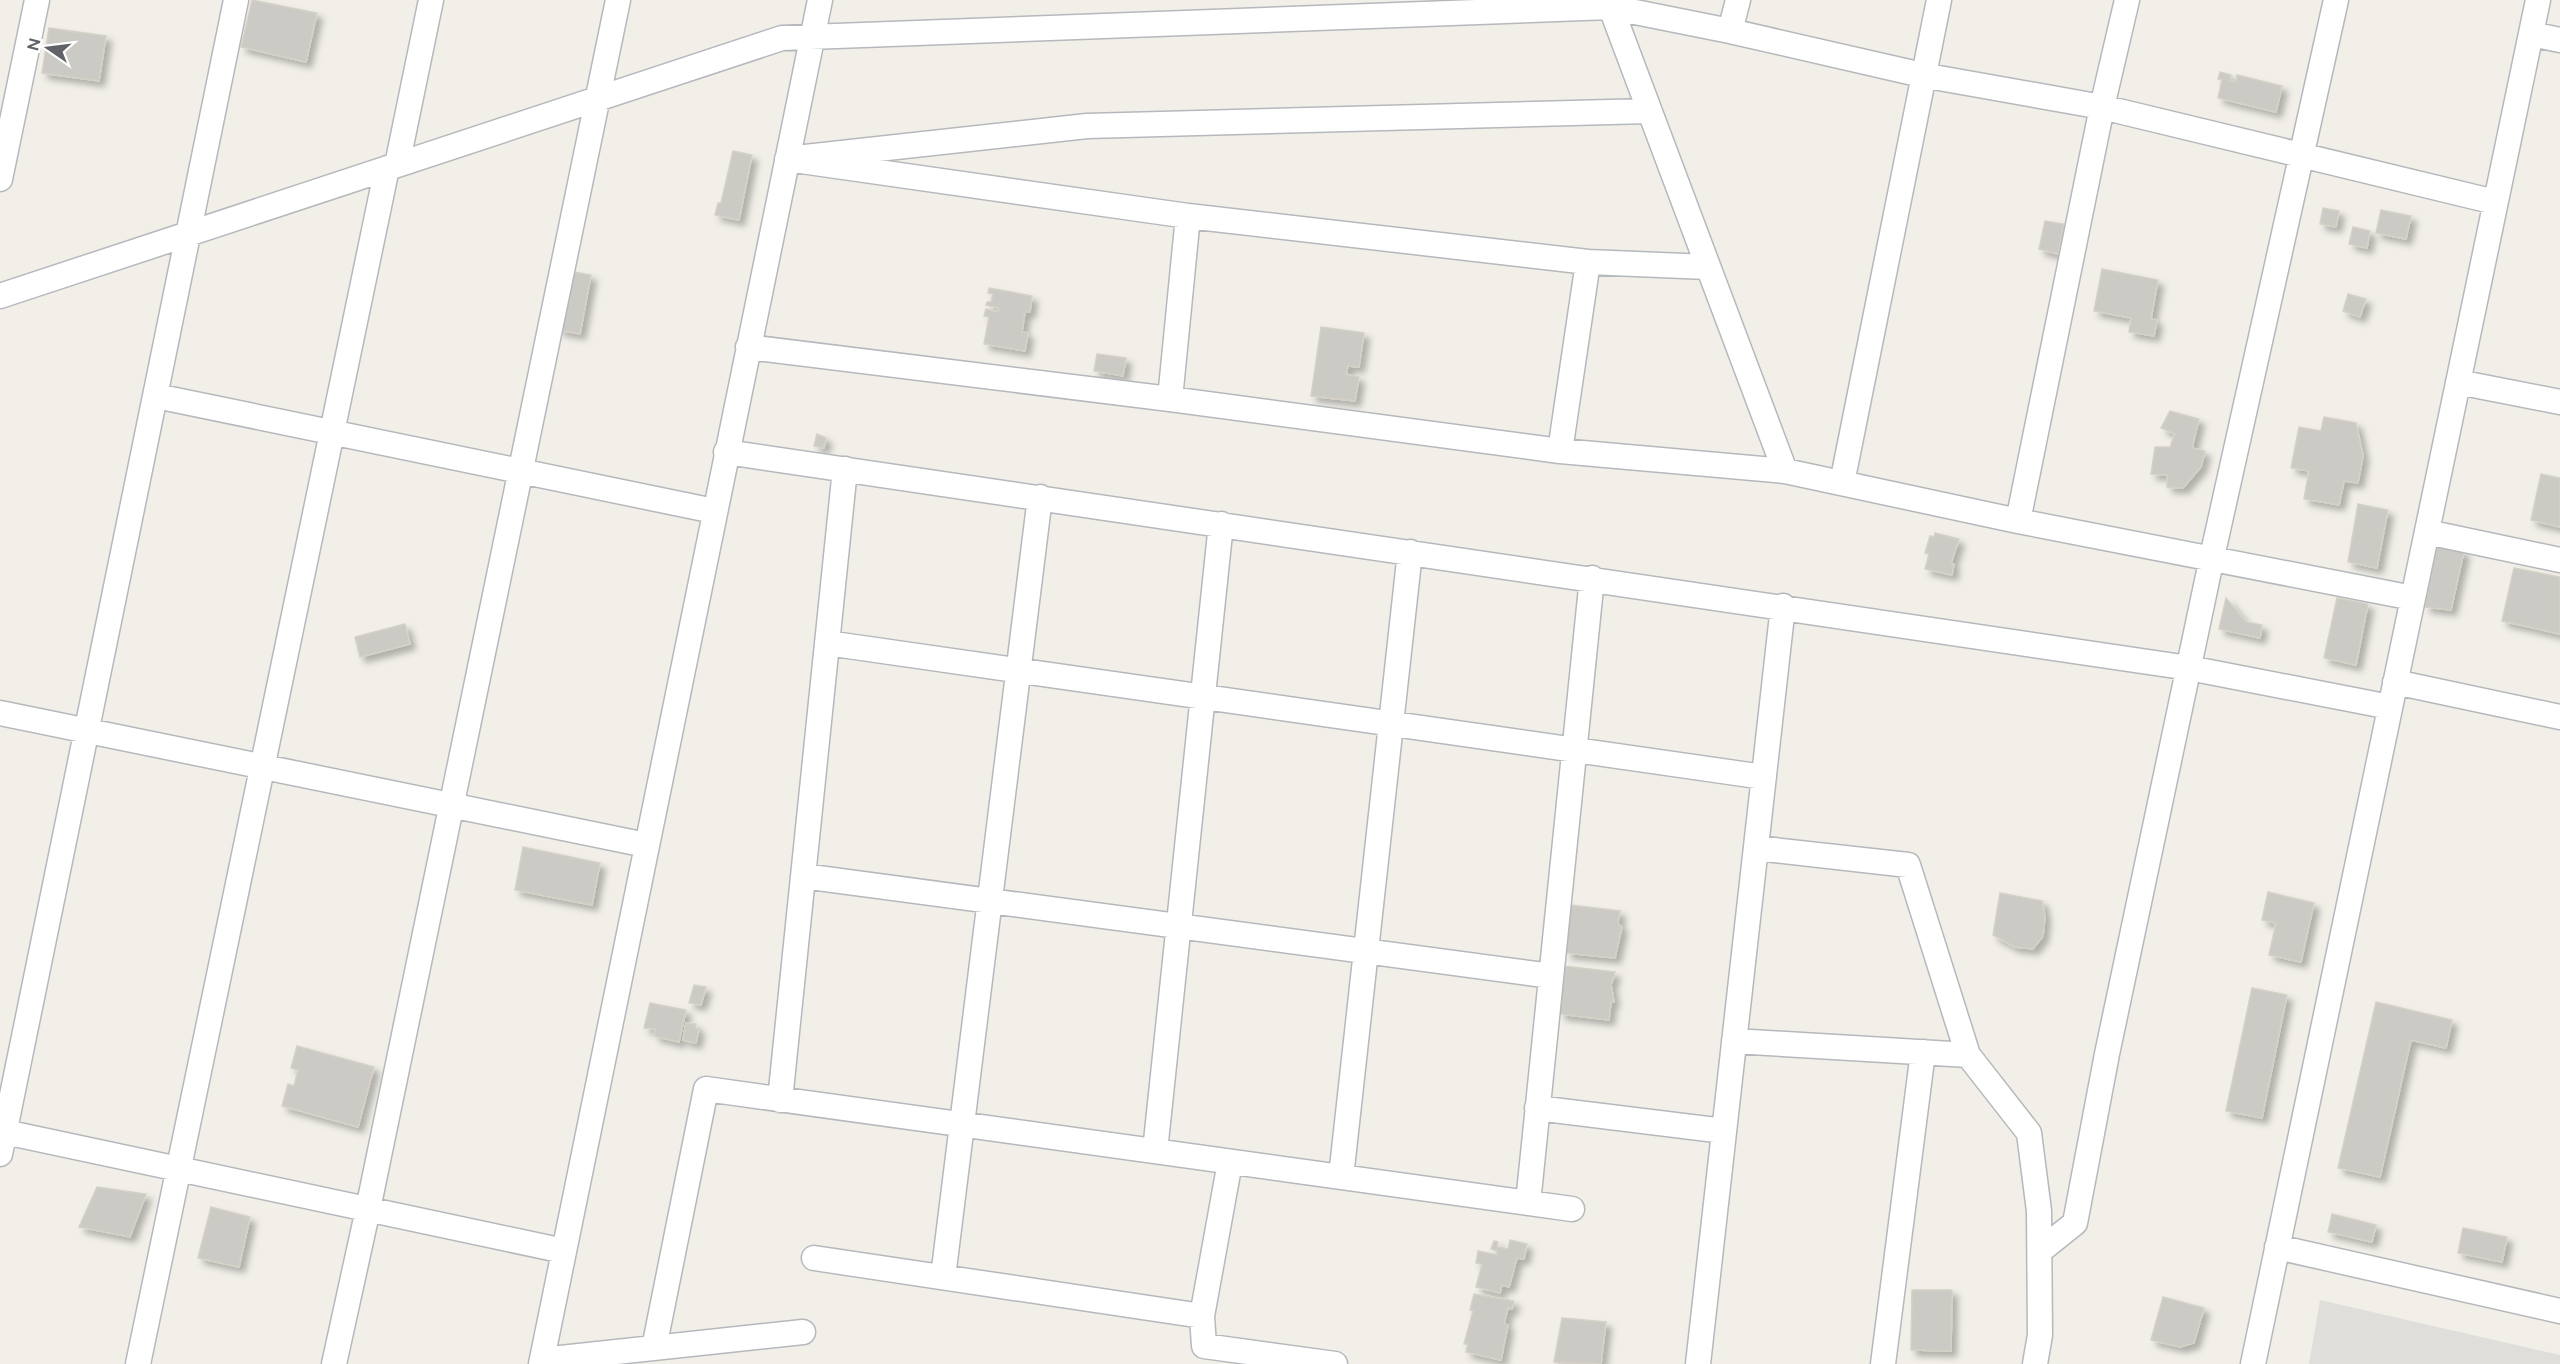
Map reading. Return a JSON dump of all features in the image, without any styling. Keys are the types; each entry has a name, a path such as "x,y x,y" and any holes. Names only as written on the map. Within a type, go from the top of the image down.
{"street":[{"path":"0,179 37,0"},
{"path":"236,0 2,1139 180,1169 564,1251"},
{"path":"138,1364 333,431 431,0"},
{"path":"334,1364 618,0"},
{"path":"802,1332 542,1362 820,0"},
{"path":"1730,31 1738,0"},
{"path":"1842,483 1922,75 1939,0"},
{"path":"2018,520 2102,107 2127,0"},
{"path":"2040,1251 2075,1223 2110,1042 2212,557 2336,0"},
{"path":"2253,1364 2538,0"},
{"path":"0,296 782,38 1609,4 1922,75 2102,107 2495,202"},
{"path":"1609,4 1785,471"},
{"path":"2530,34 2560,40"},
{"path":"787,159 1087,126 1649,111"},
{"path":"787,159 1188,216 1588,262 1708,267"},
{"path":"1170,399 1188,216"},
{"path":"1560,451 1588,262"},
{"path":"748,347 1170,399 1560,451 1785,471 2018,520 2413,598"},
{"path":"2458,382 2560,402"},
{"path":"156,396 714,511"},
{"path":"726,452 1783,606 2189,668 2390,707"},
{"path":"780,1100 845,469"},
{"path":"943,1277 1040,497"},
{"path":"1155,1151 1221,524"},
{"path":"2427,532 2560,560"},
{"path":"1341,1177 1410,552"},
{"path":"1528,1203 1592,578"},
{"path":"1698,1364 1783,606"},
{"path":"827,643 1764,777"},
{"path":"2395,682 2560,717"},
{"path":"0,713 263,769 646,845"},
{"path":"1756,848 1908,865 1968,1055 2029,1133 2039,1211 2040,1335 2035,1364"},
{"path":"803,876 1551,976"},
{"path":"1734,1041 1968,1055"},
{"path":"1883,1364 1923,1052"},
{"path":"654,1348 706,1089 1572,1209"},
{"path":"1537,1108 1724,1131"},
{"path":"1230,1162 1202,1316 1204,1346 1276,1360 1335,1364"},
{"path":"2277,1247 2560,1311"},
{"path":"814,1258 1202,1316"}],"shaded area":[{"path":"2320,1300 2560,1355 2560,1364 2309,1364"}],"building":[{"path":"252,0 317,13 306,62 241,47"},
{"path":"49,28 106,36 99,81 42,73"},
{"path":"2220,72 2231,75 2230,81 2236,82 2237,75 2282,86 2276,112 2218,98 2222,80 2218,79"},
{"path":"733,151 752,155 739,220 715,215 718,203 721,203"},
{"path":"2323,208 2339,211 2336,227 2320,224"},
{"path":"2381,210 2411,216 2406,239 2376,233"},
{"path":"2045,221 2064,224 2058,254 2039,249"},
{"path":"2353,227 2370,231 2367,248 2349,244"},
{"path":"2102,269 2158,280 2151,319 2157,320 2154,336 2129,332 2131,318 2094,311"},
{"path":"569,271 591,275 580,334 558,330"},
{"path":"989,288 1032,296 1030,312 1025,312 1022,332 1028,333 1025,351 984,344 989,317 984,316 986,309 998,312 999,308 986,305 987,302 991,302 993,294 988,293"},
{"path":"2348,294 2366,299 2360,317 2343,311"},
{"path":"1321,327 1364,333 1359,367 1348,366 1346,374 1359,377 1355,401 1311,396"},
{"path":"1097,354 1126,358 1123,376 1094,371"},
{"path":"2170,411 2199,419 2192,448 2205,451 2201,467 2183,488 2167,487 2167,475 2151,474 2155,447 2170,447 2175,434 2161,428"},
{"path":"2324,417 2356,423 2363,456 2358,483 2344,481 2339,505 2304,499 2309,471 2291,468 2299,427 2321,431"},
{"path":"817,434 826,438 824,448 814,446"},
{"path":"2541,474 2560,478 2560,527 2531,520"},
{"path":"2358,504 2388,510 2377,568 2348,562"},
{"path":"1935,533 1959,539 1951,564 1954,564 1952,575 1925,569 1929,554 1925,553 1930,536 1934,537"},
{"path":"2437,544 2464,551 2451,610 2425,607"},
{"path":"2514,568 2560,577 2560,634 2502,621"},
{"path":"2226,598 2246,622 2262,625 2260,638 2219,629"},
{"path":"2337,598 2368,604 2356,665 2324,658"},
{"path":"405,624 410,644 360,657 355,637"},
{"path":"523,847 600,863 592,905 515,890"},
{"path":"2268,892 2314,903 2301,962 2269,955 2276,923 2262,920"},
{"path":"2000,893 2042,901 2045,917 2043,936 2033,949 2015,947 1993,935"},
{"path":"1570,905 1620,911 1618,923 1622,927 1615,958 1566,953"},
{"path":"1563,966 1615,972 1611,985 1614,1002 1611,1002 1609,1020 1560,1014"},
{"path":"694,985 706,987 701,1005 689,1003"},
{"path":"2252,988 2287,995 2262,1118 2226,1111"},
{"path":"2376,1002 2452,1020 2446,1048 2411,1040 2380,1177 2338,1168"},
{"path":"650,1003 686,1010 679,1042 654,1036 656,1029 644,1028"},
{"path":"686,1023 696,1024 695,1028 699,1029 696,1043 683,1040"},
{"path":"297,1046 374,1067 358,1127 282,1106 288,1084 294,1086 298,1070 291,1068"},
{"path":"97,1187 146,1194 130,1237 79,1227"},
{"path":"211,1207 250,1217 239,1267 198,1258"},
{"path":"2332,1214 2376,1225 2372,1242 2328,1232"},
{"path":"2463,1228 2507,1237 2502,1262 2458,1253"},
{"path":"1510,1240 1527,1244 1524,1259 1517,1258 1509,1287 1502,1285 1500,1293 1476,1287 1482,1264 1476,1263 1478,1251 1497,1255 1497,1251 1491,1249 1494,1241 1498,1242 1497,1247 1508,1249"},
{"path":"1912,1290 1952,1290 1951,1351 1911,1350"},
{"path":"1474,1294 1514,1301 1512,1309 1508,1308 1504,1324 1508,1325 1501,1360 1466,1352 1468,1344 1464,1344 1473,1311 1470,1310"},
{"path":"2163,1297 2204,1308 2194,1343 2180,1347 2151,1340"},
{"path":"1562,1318 1606,1322 1601,1364 1554,1362"}]}
